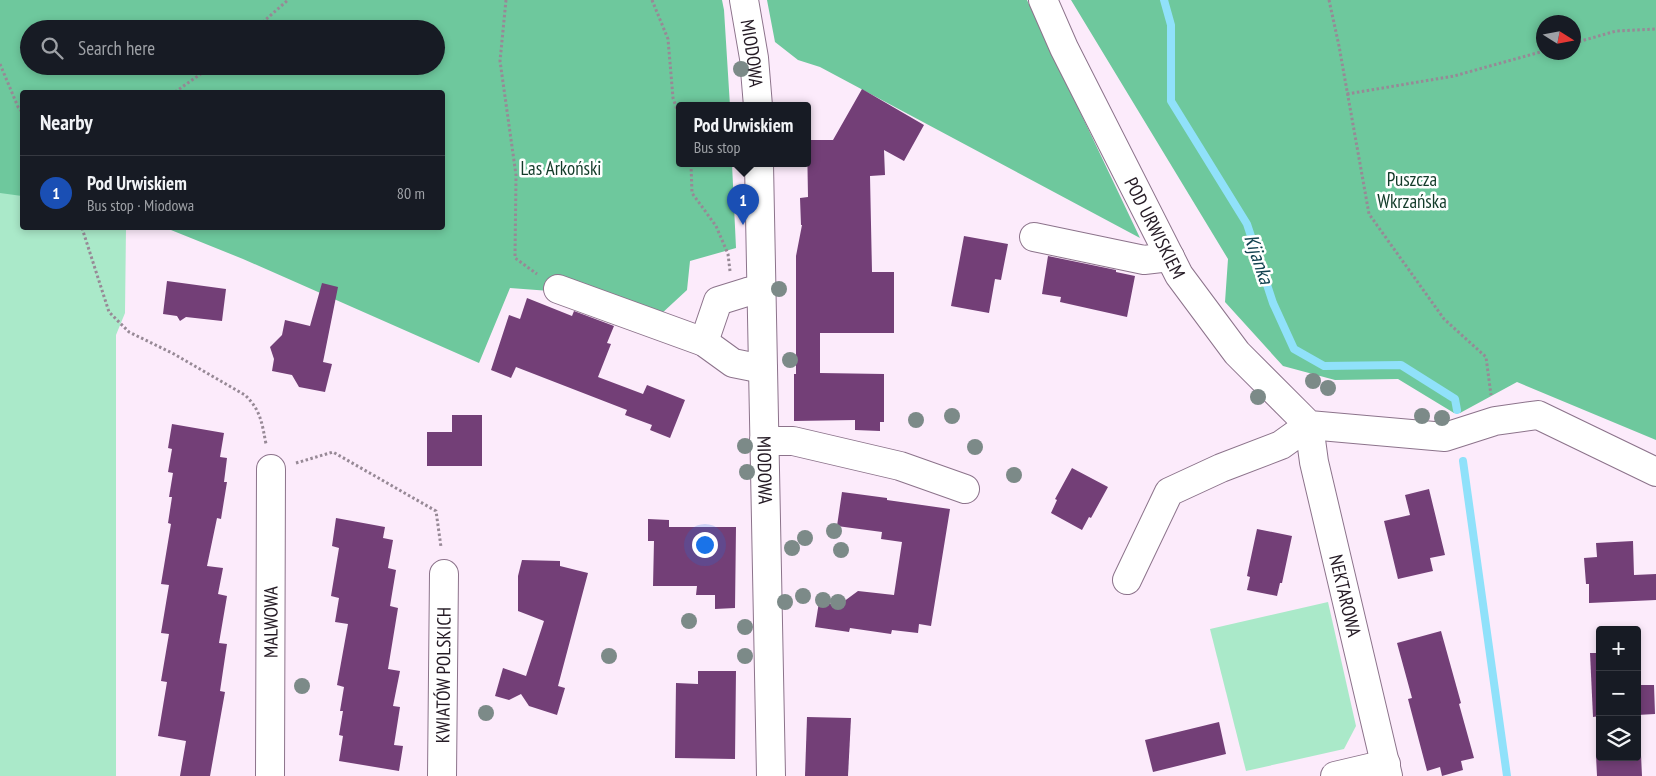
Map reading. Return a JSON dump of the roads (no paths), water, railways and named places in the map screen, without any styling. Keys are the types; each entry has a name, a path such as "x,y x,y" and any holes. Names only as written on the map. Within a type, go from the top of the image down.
{"street":[{"name":"MIODOWA","path":"744,0 754,58 758,102"},
{"name":"POD URWISKIEM","path":"1043,0 1064,48 1179,275 1237,353 1309,425"},
{"name":"MIODOWA","path":"759,167 771,776"},
{"path":"1034,237 1144,260 1170,257"},
{"path":"558,289 704,342 733,363 763,369"},
{"path":"704,342 718,301 761,289"},
{"path":"1127,580 1169,492 1221,468 1281,445 1309,425 1445,437 1495,421 1538,415 1656,472"},
{"name":"NEKTAROWA","path":"1309,425 1314,462 1387,770 1335,776"},
{"path":"764,441 793,441 900,466 965,488"},
{"name":"MALWOWA","path":"270,776 271,469"},
{"name":"KWIATÓW POLSKICH","path":"442,776 444,574"}],"waterway":[{"name":"Kijanka","path":"1164,0 1171,25 1171,101 1247,224 1273,303 1294,349 1324,366 1401,365 1455,399 1457,410"},
{"path":"1463,461 1507,776"}],"place":[{"name":"Pod Urwiskiem","path":"743,225"}],"park label":[{"name":"Las Arkoński","path":"561,168"},
{"name":"Puszcza Wkrzańska","path":"1412,190"}]}
